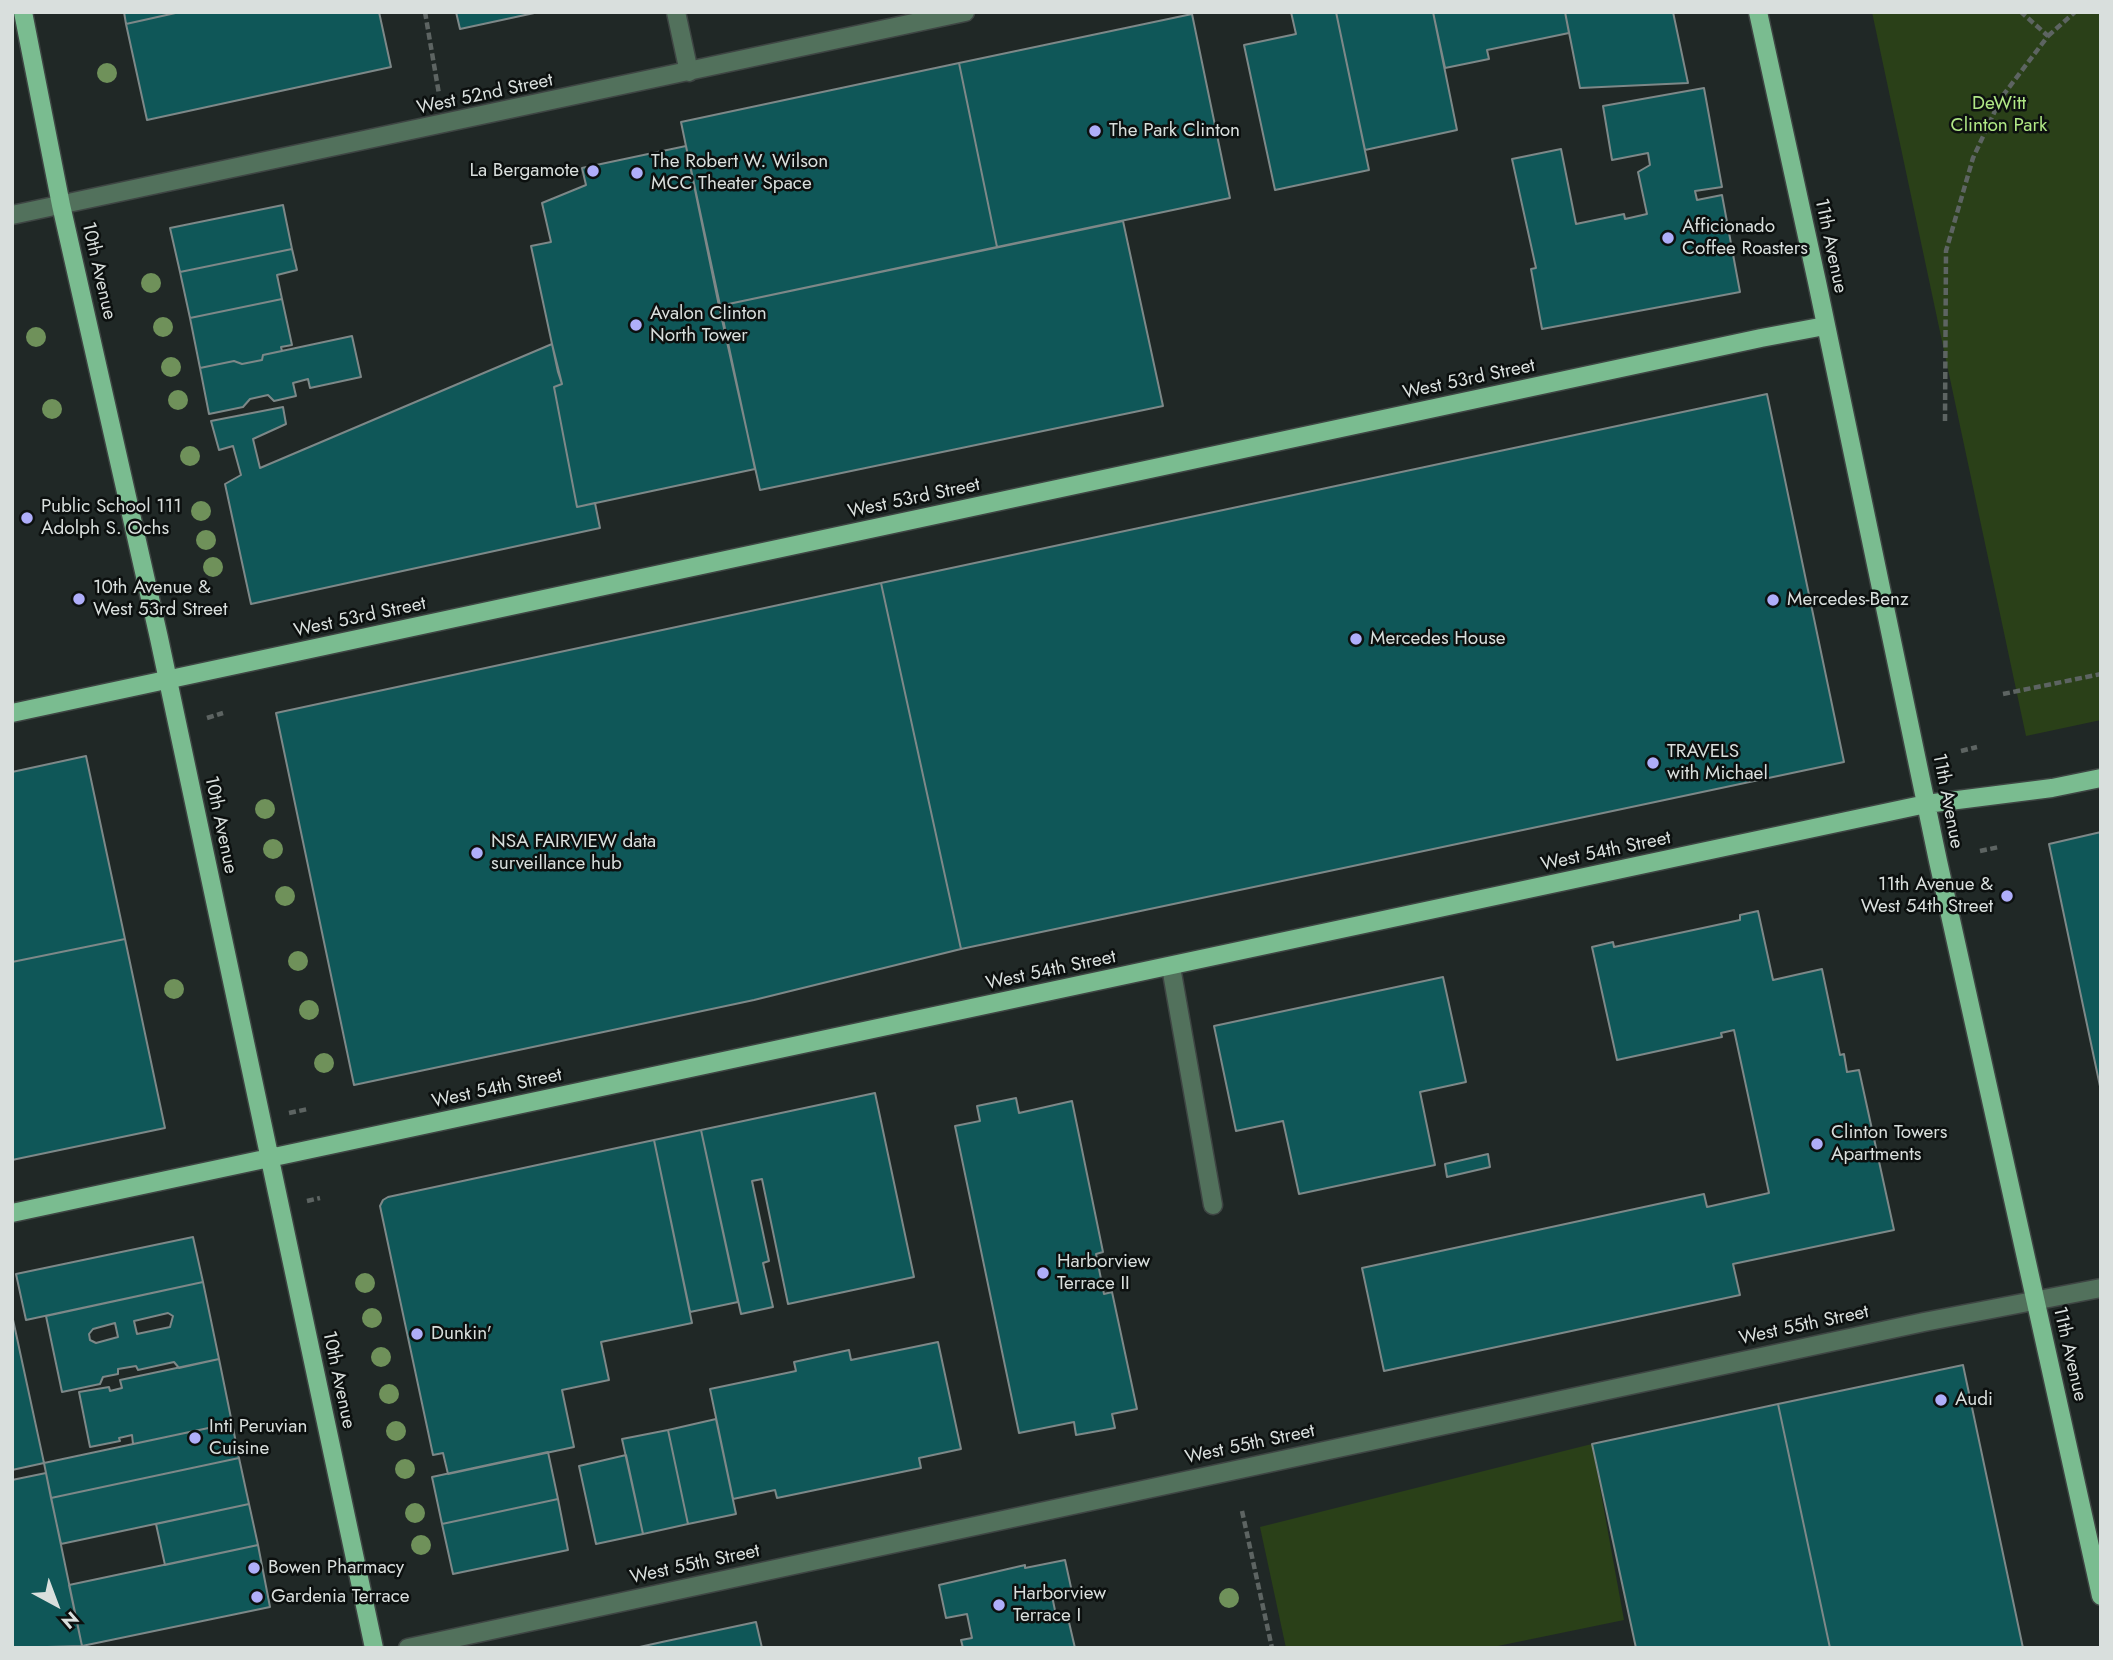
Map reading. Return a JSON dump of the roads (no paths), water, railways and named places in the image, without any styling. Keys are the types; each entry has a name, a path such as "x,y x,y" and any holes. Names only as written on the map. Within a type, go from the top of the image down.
{"main road":[{"name":"10th Avenue","path":"23,12 61,205 168,680 374,1648"},
{"name":"11th Avenue","path":"1758,12 1926,804 2101,1596"},
{"name":"West 53rd Street","path":"12,713 1761,338 1825,327"},
{"name":"West 54th Street","path":"12,1213 1926,804 2052,788 2101,778"}],"street":[{"path":"676,12 689,72"},
{"name":"West 52nd Street","path":"12,215 447,125 965,12"},
{"path":"1171,967 1213,1205"},
{"name":"West 55th Street","path":"408,1648 1924,1322 2101,1288"}],"place":[{"name":"The Park Clinton","path":"1095,131"},
{"name":"La Bergamote","path":"593,171"},
{"name":"The Robert W. Wilson MCC Theater Space","path":"637,173"},
{"name":"Afficionado Coffee Roasters","path":"1668,238"},
{"name":"Avalon Clinton North Tower","path":"636,325"},
{"name":"Public School 111 Adolph S. Ochs","path":"27,518"},
{"name":"10th Avenue & West 53rd Street","path":"79,599"},
{"name":"Mercedes-Benz","path":"1773,600"},
{"name":"Mercedes House","path":"1356,639"},
{"name":"TRAVELS with Michael","path":"1653,763"},
{"name":"NSA FAIRVIEW data surveillance hub","path":"477,853"},
{"name":"11th Avenue & West 54th Street","path":"2007,896"},
{"name":"Clinton Towers Apartments","path":"1817,1144"},
{"name":"Harborview Terrace II","path":"1043,1273"},
{"name":"Dunkin'","path":"417,1334"},
{"name":"Audi","path":"1941,1400"},
{"name":"Inti Peruvian Cuisine","path":"195,1438"},
{"name":"Bowen Pharmacy","path":"254,1568"},
{"name":"Gardenia Terrace","path":"257,1597"},
{"name":"Harborview Terrace I","path":"999,1605"}],"park label":[{"name":"DeWitt Clinton Park","path":"1999,115"}]}
